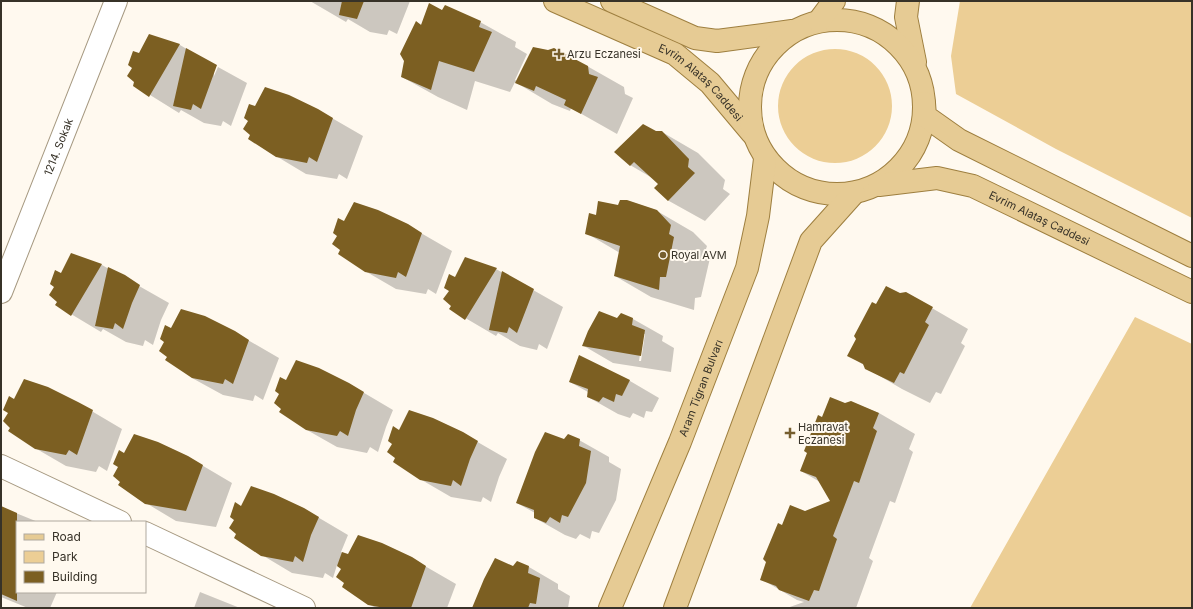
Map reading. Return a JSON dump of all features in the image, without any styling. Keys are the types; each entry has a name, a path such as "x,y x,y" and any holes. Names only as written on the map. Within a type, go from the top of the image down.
{"main road":[{"name":"Evrim Alataş Caddesi","path":"555,1 675,54 710,83 752,133"},
{"path":"612,1 695,38 717,41 792,31 819,21 848,20 876,28 900,46 916,69"},
{"path":"819,21 834,1"},
{"path":"908,1 906,17 916,69 924,97 925,116 959,140 1192,256"},
{"path":"792,31 769,50 754,75 748,104 752,133 765,159 783,177 805,189 829,195 854,193 878,185 899,169 915,148 924,123 924,97"},
{"name":"Aram Tigran Bulvarı","path":"610,608 680,442 747,268 758,216 765,159"},
{"name":"Evrim Alataş Caddesi","path":"878,185 937,178 973,186 1192,292"},
{"path":"675,608 811,241 854,193"}],"street":[{"name":"1214. Sokak","path":"1,292 116,1"},
{"path":"1,466 118,521"},
{"path":"146,534 304,608"}],"green space":[{"path":"960,1 1192,1 1192,218 1056,149 956,94 951,56"},
{"path":"835,49 846,50 857,54 875,66 887,84 891,95 891,117 887,128 875,146 857,158 846,162 835,163 824,162 813,158 795,146 783,128 779,117 778,106 779,95 783,84 795,66 813,54 824,50"},
{"path":"1135,317 1192,344 1192,608 970,608"}],"building":[{"path":"342,1 364,1 357,19 339,15"},
{"path":"429,3 442,10 445,5 481,21 479,27 492,32 474,72 439,61 431,90 401,77 404,61 400,54 416,21 421,25"},
{"path":"149,34 180,44 149,97 133,86 134,82 127,76 132,68 128,65 133,51 139,53"},
{"path":"533,47 548,50 554,48 588,66 589,74 598,77 581,114 564,105 566,100 536,86 534,91 515,83"},
{"path":"186,48 217,65 201,109 193,104 191,110 173,106"},
{"path":"265,87 289,95 333,118 317,162 309,157 307,163 276,157 248,139 250,135 243,129 248,121 244,118 249,104 255,106"},
{"path":"643,124 656,131 662,131 689,159 688,167 695,173 668,201 654,188 658,184 634,162 630,166 614,152"},
{"path":"620,200 627,200 657,210 671,225 669,234 674,237 666,277 660,277 659,290 614,276 620,246 585,234 589,213 596,215 598,201 618,205"},
{"path":"354,202 378,210 408,224 422,233 406,277 398,272 396,278 365,272 338,254 340,250 332,244 337,236 333,233 338,218 344,221"},
{"path":"71,253 102,264 71,316 55,305 57,302 49,295 54,287 50,284 55,270 61,273"},
{"path":"465,257 497,268 465,320 449,309 451,306 443,299 449,291 444,288 449,274 455,277"},
{"path":"108,267 125,275 140,285 123,329 115,323 113,329 95,326"},
{"path":"502,271 534,289 517,333 509,327 507,333 489,330"},
{"path":"886,286 900,293 906,292 933,307 925,322 929,325 904,374 900,372 894,383 865,369 863,364 847,356 856,339 854,336 872,302 876,304"},
{"path":"181,309 205,316 249,340 233,384 225,379 223,384 192,378 165,360 167,357 159,351 164,342 160,339 165,325 171,328"},
{"path":"599,311 617,318 621,313 633,318 632,325 645,330 641,356 582,346"},
{"path":"579,355 630,380 622,396 616,394 614,402 603,397 599,402 587,397 588,389 569,382"},
{"path":"296,360 319,368 364,392 356,410 348,436 340,431 337,436 306,430 279,412 281,409 274,403 279,394 275,391 280,377 286,380"},
{"path":"24,379 48,387 93,410 77,455 69,450 66,455 35,449 8,431 10,428 3,421 8,413 3,410 9,396 14,399"},
{"path":"830,397 845,403 851,401 879,413 873,428 877,431 859,483 854,481 833,536 837,539 819,591 814,590 809,601 779,590 776,586 760,580 766,562 763,559 778,523 782,525 790,505 805,511 830,501 816,477 800,471 807,453 804,451 818,415 822,417"},
{"path":"409,410 433,418 478,441 461,486 453,480 451,486 420,480 393,462 395,458 387,452 392,444 388,441 393,426 399,430"},
{"path":"545,432 564,439 568,434 580,439 579,446 591,451 586,483 568,517 562,515 560,523 550,517 546,523 534,518 534,510 516,503 535,452"},
{"path":"134,434 158,442 203,465 186,511 145,504 118,485 120,482 113,476 118,467 113,464 119,450 124,453"},
{"path":"251,486 274,494 319,517 311,535 303,562 295,556 293,562 261,556 234,538 236,534 229,528 234,520 230,517 235,502 241,506"},
{"path":"1,506 17,513 17,601 1,594"},
{"path":"358,535 382,543 412,557 426,566 411,608 385,608 368,605 342,587 344,583 336,577 341,569 337,566 342,552 348,554"},
{"path":"495,558 513,566 517,561 529,566 528,573 540,578 536,604 530,603 528,608 472,608 484,579"}],"place":[{"name":"Arzu Eczanesi","path":"559,54"},
{"name":"Royal AVM","path":"663,255"},
{"name":"Hamravat Eczanesi","path":"790,433"}]}
